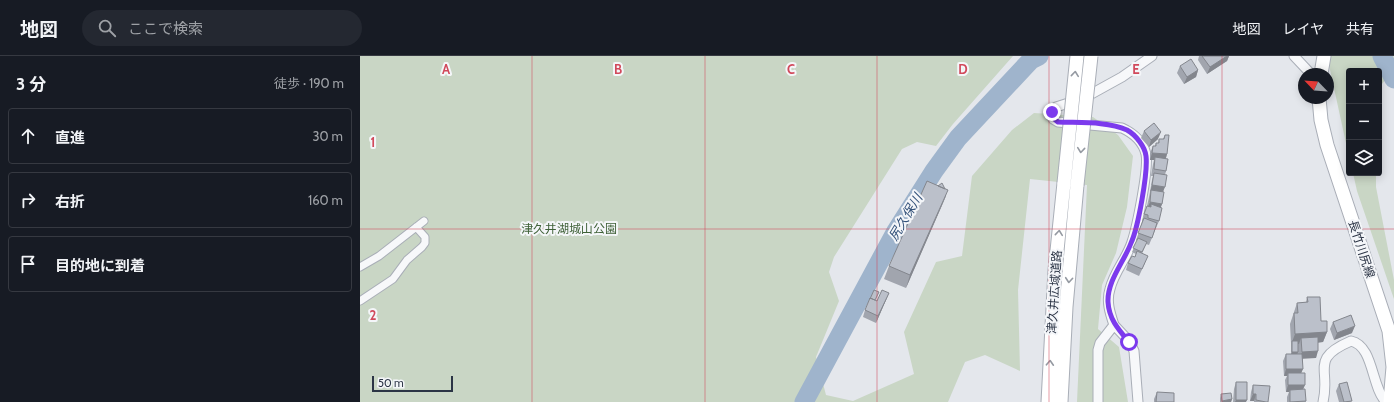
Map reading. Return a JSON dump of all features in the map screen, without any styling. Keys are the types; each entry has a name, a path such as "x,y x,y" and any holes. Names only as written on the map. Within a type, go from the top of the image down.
{"main road":[{"name":"津久井広域道路","path":"1048,402 1055,270 1077,56"},
{"name":"津久井広域道路","path":"1061,402 1066,307 1091,56"},
{"name":"長竹川尻線","path":"1319,104 1320,115 1327,144 1389,331 1393,368 1390,402"}],"street":[{"path":"1138,402 1134,351 1129,342 1114,325 1108,301 1110,289 1132,242 1143,192 1146,156 1138,140 1126,130 1113,126 1058,122 1053,119 1052,114 1056,106 1084,98 1122,77 1152,56"},
{"path":"1294,56 1318,66"},
{"path":"360,267 380,256 424,221"},
{"path":"360,301 393,279 407,260 425,242 422,234 416,227"},
{"path":"1098,402 1098,350 1104,337 1114,325"},
{"path":"1323,402 1325,361 1332,351 1351,341 1357,342 1362,347 1371,367 1378,392 1386,402"}],"green space":[{"name":"津久井湖城山公園","path":"360,56 1013,56 953,124 936,146 917,142 902,149 834,257 829,272 839,301 816,357 826,395 853,401 914,374 904,332 936,262 962,256 972,176 1012,130 1034,113 1093,117 1118,135 1133,156 1127,207 1116,253 1102,285 1098,329 1119,347 1128,402 1077,402 1087,185 1030,179 1018,290 1020,371 985,355 965,362 948,402 360,402"},
{"path":"1327,56 1394,56 1394,68 1382,84 1382,68 1346,68 1346,143 1334,88 1334,68 1330,68"},
{"path":"1354,176 1376,176 1376,187 1394,280 1394,299 1357,191"}],"building":[{"path":"1202,56 1227,56 1210,67"},
{"path":"1191,59 1198,70 1187,77 1180,66"},
{"path":"1154,123 1161,132 1151,140 1144,131"},
{"path":"1165,135 1169,135 1167,154 1152,153 1153,146 1156,146 1156,143 1159,143 1159,139 1164,139"},
{"path":"1155,157 1168,159 1166,171 1154,169"},
{"path":"1154,173 1167,175 1165,187 1152,185"},
{"path":"927,181 948,190 910,275 889,266"},
{"path":"942,183 945,189 938,186"},
{"path":"1151,190 1164,192 1162,204 1150,202"},
{"path":"1151,204 1162,208 1159,221 1148,218 1148,215 1144,214 1147,206 1151,207"},
{"path":"1144,218 1157,223 1152,238 1138,233"},
{"path":"1138,238 1147,242 1142,252 1133,248"},
{"path":"1137,251 1148,256 1142,269 1128,263 1132,256 1135,257"},
{"path":"874,290 879,292 875,300 870,298"},
{"path":"882,290 889,293 878,316 865,310 870,298 877,301"},
{"path":"1307,297 1320,297 1321,321 1327,321 1327,332 1295,334 1294,313 1298,313 1297,303 1308,302"},
{"path":"1351,315 1355,326 1337,333 1333,322"},
{"path":"1318,337 1318,351 1302,352 1301,338"},
{"path":"1292,341 1298,341 1298,352 1292,352"},
{"path":"1286,354 1302,354 1303,369 1286,369"},
{"path":"1288,373 1305,373 1305,385 1288,385"},
{"path":"1236,382 1247,382 1247,400 1236,400"},
{"path":"1347,382 1352,401 1344,402 1339,384"},
{"path":"1253,385 1270,386 1268,402 1256,400 1256,394 1253,394"},
{"path":"1305,389 1306,401 1290,402 1290,390"},
{"path":"1157,392 1174,393 1174,402 1156,402"},
{"path":"1231,393 1232,399 1222,401 1221,394"}],"waterway":[{"name":"尻久保川","path":"804,402 896,231 934,171 958,138 1031,60 1039,56"},
{"path":"1382,56 1394,79"}],"route":[{"path":"1052,112 1053,119 1058,122 1096,124 1122,128 1129,131 1143,147 1146,162 1143,192 1136,225 1132,242 1112,282 1108,301 1114,325 1129,342"}]}
